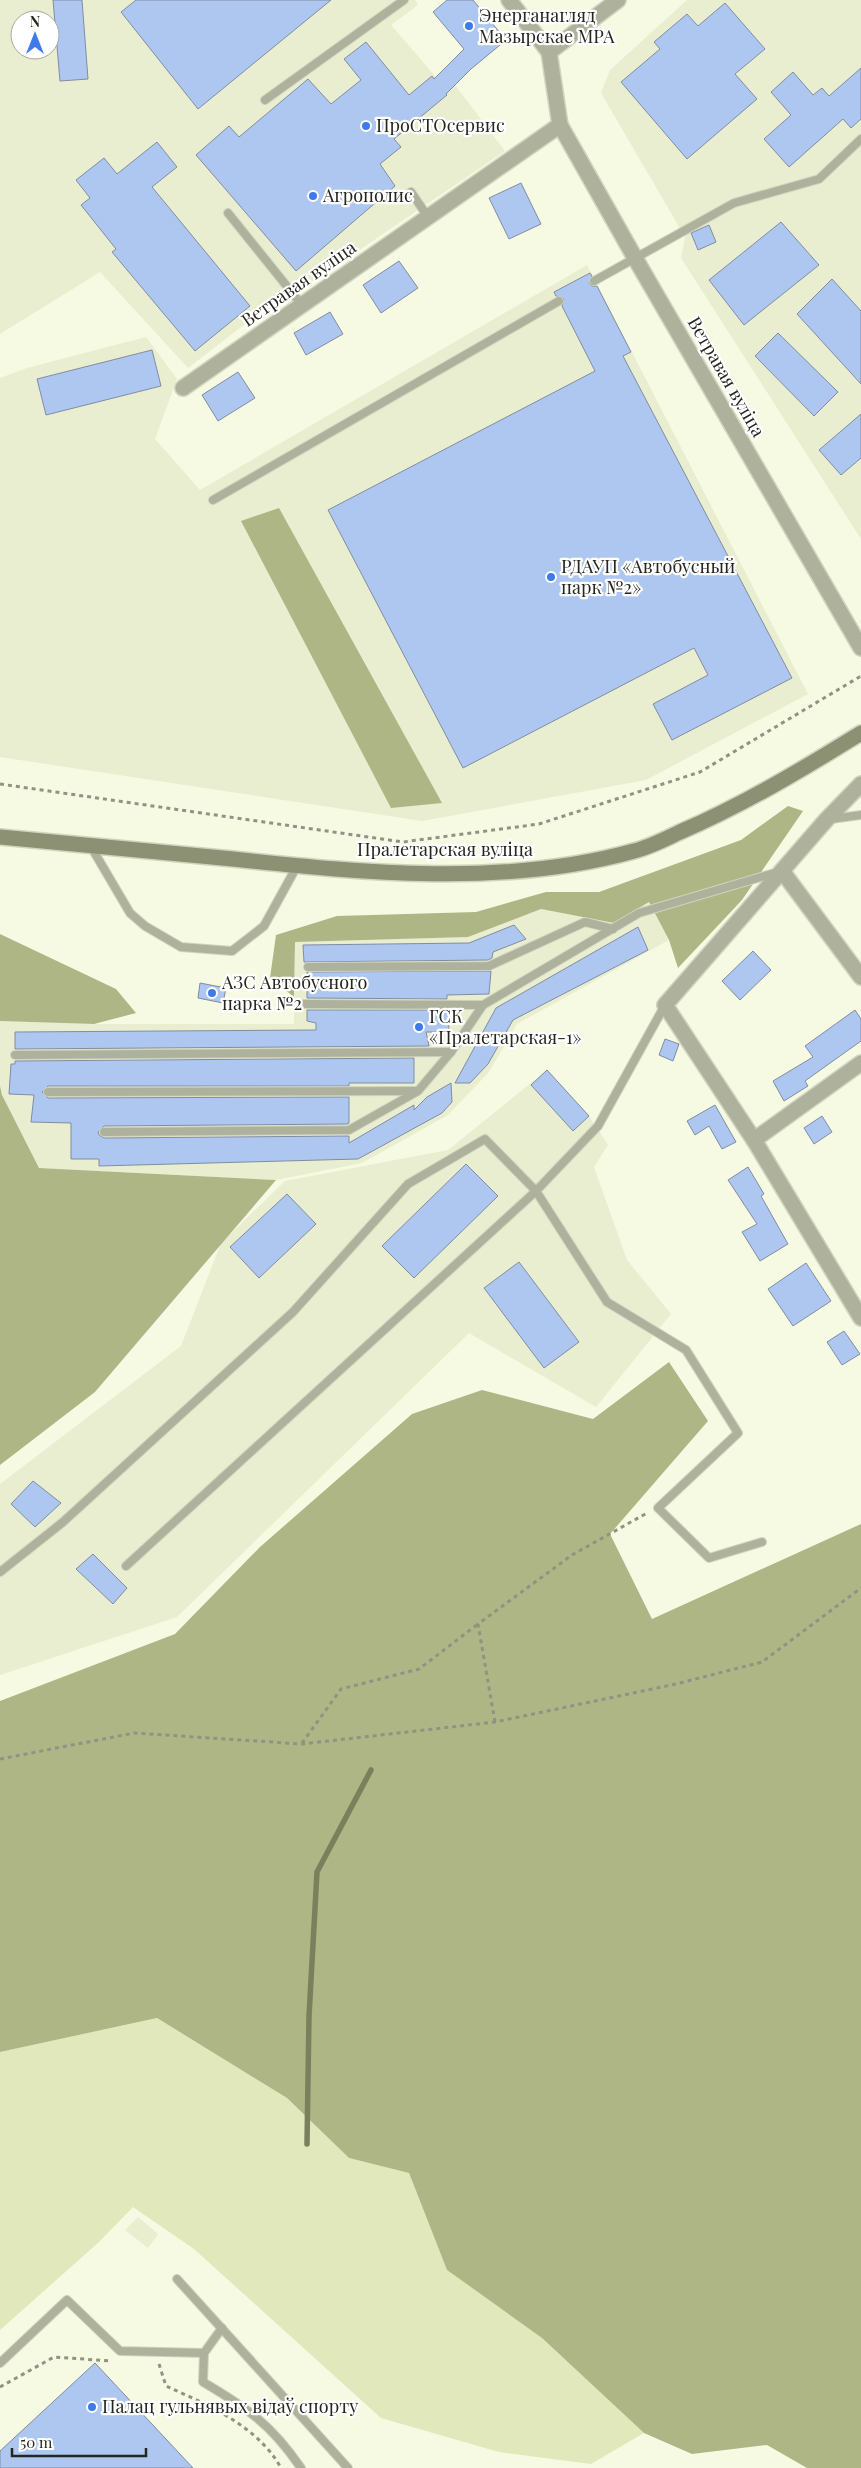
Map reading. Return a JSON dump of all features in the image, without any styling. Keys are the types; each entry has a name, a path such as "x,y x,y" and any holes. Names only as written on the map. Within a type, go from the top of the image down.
{"main road":[{"name":"Пралетарская вуліца","path":"0,837 297,866 418,873 498,872 578,865 637,850 706,822 802,770 861,733"}],"street":[{"name":"Ветравая вуліца","path":"510,0 550,52 560,125 861,648"},
{"path":"550,52 618,0"},
{"name":"Ветравая вуліца","path":"183,388 560,125"},
{"path":"861,784 827,819 665,1005 754,1140 861,1318"},
{"path":"782,871 861,977"},
{"path":"754,1140 861,1063"}],"lane":[{"path":"264,100 404,0"},
{"path":"594,281 734,203 818,179 861,139"},
{"path":"411,192 428,217"},
{"path":"228,213 302,305"},
{"path":"213,500 559,301"},
{"path":"827,819 861,815"},
{"path":"90,845 130,913 145,926 182,947 232,951 264,926 297,866"},
{"path":"104,1132 350,1130 418,1091 451,1052 483,1006 639,914 782,871"},
{"path":"308,967 489,966 585,922 613,929"},
{"path":"304,1004 483,1006"},
{"path":"126,1566 536,1191 598,1126 665,1005"},
{"path":"15,1055 451,1052"},
{"path":"48,1092 418,1091"},
{"path":"0,1572 62,1522 293,1312 408,1184 485,1139 536,1191 607,1302 686,1350 738,1432 658,1508 708,1558 762,1542"},
{"path":"177,2279 348,2468"},
{"path":"0,2362 67,2300 120,2351 204,2353"},
{"path":"222,2328 204,2353 202,2382 245,2406 282,2440 301,2468"}],"path":[{"path":"0,784 403,842 539,824 700,772 861,676"},
{"path":"302,1744 341,1689 419,1669 572,1555 658,1508"},
{"path":"0,1759 134,1733 302,1744 495,1722 676,1684 762,1662 861,1588"},
{"path":"478,1624 495,1722"},
{"path":"0,2387 54,2357 115,2361"},
{"path":"150,2362 159,2363 166,2386 222,2412 251,2433 275,2457 281,2468"}],"shaded area":[{"path":"0,0 415,0 418,5 391,25 436,77 455,85 505,151 314,281 302,280 188,368 100,272 0,334"},
{"path":"687,0 861,0 861,539 681,258 685,237 601,93 610,70"},
{"path":"587,265 808,694 646,780 422,821 0,757 0,378 27,368 146,337 177,379 155,439 200,490"},
{"path":"279,508 442,803 391,808 241,521"},
{"path":"788,806 803,811 742,900 678,968 669,940 649,902 614,923 541,909 468,937 295,942 294,997 270,978 276,935 337,916 476,912 546,892 599,892 741,840"},
{"path":"649,902 669,940 517,1024 489,1072 448,1115 362,1163 276,1180 39,1168 2,1095 0,1086 0,1021 94,1024 294,1024 295,942 468,937 541,909 614,923"},
{"path":"0,934 116,989 136,1013 94,1024 0,1021"},
{"path":"547,1070 589,1116 608,1145 594,1167 627,1260 671,1314 596,1407 469,1333 177,1617 0,1675 0,1484 181,1346 221,1243 285,1181 448,1150"},
{"path":"0,1086 2,1095 39,1168 276,1180 95,1392 0,1465"},
{"path":"669,1362 708,1421 610,1534 652,1619 861,1524 861,2468 807,2468 767,2445 692,2454 644,2433 542,2338 447,2270 409,2173 349,2158 287,2098 157,2018 0,2052 0,1701 175,1634 260,1547 412,1414 482,1390 593,1419"},
{"path":"157,2018 287,2098 349,2158 409,2173 447,2270 542,2338 644,2433 591,2464 499,2452 381,2418 194,2249 133,2207 99,2242 0,2330 0,2052"},
{"path":"138,2217 158,2234 148,2248 125,2230"}],"building":[{"path":"53,0 82,0 88,79 60,81 58,60 60,60 60,10 54,10"},
{"path":"136,0 331,0 198,109 121,12"},
{"path":"447,0 473,0 506,40 471,69 447,95 394,139 401,147 380,164 395,186 296,271 196,155 229,126 239,137 308,79 331,104 361,80 344,59 366,42 409,95 432,76 434,79 464,49 433,12"},
{"path":"725,3 765,49 735,74 757,99 687,159 621,82 660,49 654,42 687,14 698,26"},
{"path":"861,68 861,119 851,128 843,119 789,167 764,139 791,115 771,92 793,72 813,95 822,88 829,96"},
{"path":"157,142 177,167 152,187 250,306 195,351 112,252 116,249 81,205 90,198 76,180 104,158 117,174"},
{"path":"521,183 541,224 509,239 489,198"},
{"path":"781,222 819,265 744,325 709,280"},
{"path":"709,225 716,242 698,250 691,233"},
{"path":"399,261 418,288 381,313 363,285"},
{"name":"РДАУП «Автобусный парк №2»","path":"590,273 592,276 589,283 592,286 597,286 631,352 623,356 792,678 672,740 653,704 708,675 694,648 463,768 328,510 595,371 562,306 564,299 556,296 554,292"},
{"path":"832,279 861,311 861,384 797,314"},
{"path":"330,312 343,334 306,355 294,333"},
{"path":"778,333 838,392 814,416 755,356"},
{"path":"152,350 161,386 46,415 37,379"},
{"path":"238,372 255,398 218,421 202,395"},
{"path":"861,414 861,458 841,475 819,450"},
{"path":"514,925 526,939 493,952 492,958 488,960 304,962 303,945 469,943"},
{"path":"638,927 648,950 513,1020 488,1064 470,1083 455,1083 496,1008"},
{"path":"753,951 771,970 740,1000 722,981"},
{"path":"491,971 489,994 447,995 447,999 307,998 307,972"},
{"name":"АЗС Автобусного парка №2","path":"200,983 226,988 223,1003 198,998"},
{"path":"307,1010 448,1010 449,1032 426,1032 429,1046 15,1049 15,1032 316,1030 316,1023 307,1021"},
{"path":"855,1010 861,1019 861,1041 805,1081 808,1086 784,1101 773,1081 813,1057 805,1046"},
{"path":"665,1039 679,1044 673,1061 659,1055"},
{"path":"414,1058 414,1083 349,1083 349,1086 48,1086 42,1092 48,1098 349,1097 348,1124 104,1126 98,1132 104,1138 349,1136 349,1143 414,1105 414,1110 427,1097 451,1083 452,1102 442,1113 358,1159 99,1166 99,1159 71,1159 71,1123 31,1122 34,1095 9,1094 11,1064 15,1064 15,1061"},
{"path":"547,1070 589,1116 573,1131 531,1085"},
{"path":"715,1105 736,1142 722,1149 709,1126 695,1135 687,1121"},
{"path":"822,1116 832,1132 814,1144 804,1128"},
{"path":"466,1164 498,1196 414,1278 382,1246"},
{"path":"748,1167 764,1194 761,1196 788,1244 760,1261 742,1232 757,1224 728,1180"},
{"path":"287,1194 316,1224 259,1278 230,1247"},
{"path":"519,1262 579,1342 544,1368 484,1288"},
{"path":"806,1263 831,1301 793,1326 768,1289"},
{"path":"844,1331 860,1354 842,1365 827,1342"},
{"path":"33,1481 61,1503 35,1527 11,1504"},
{"path":"93,1554 127,1588 113,1604 76,1569"},
{"name":"Палац гульнявых відаў спорту","path":"95,2363 193,2468 0,2468 0,2451"}],"waterway":[{"path":"307,2144 309,2016 317,1872 371,1770"}],"place":[{"name":"Энерганагляд Мазырскае МРА","path":"469,26"},
{"name":"ПроСТОсервис","path":"366,126"},
{"name":"Агрополис","path":"313,196"},
{"name":"РДАУП «Автобусный парк №2»","path":"551,577"},
{"name":"АЗС Автобусного парка №2","path":"212,993"},
{"name":"ГСК «Пралетарская-1»","path":"419,1027"},
{"name":"Палац гульнявых відаў спорту","path":"92,2407"}]}
